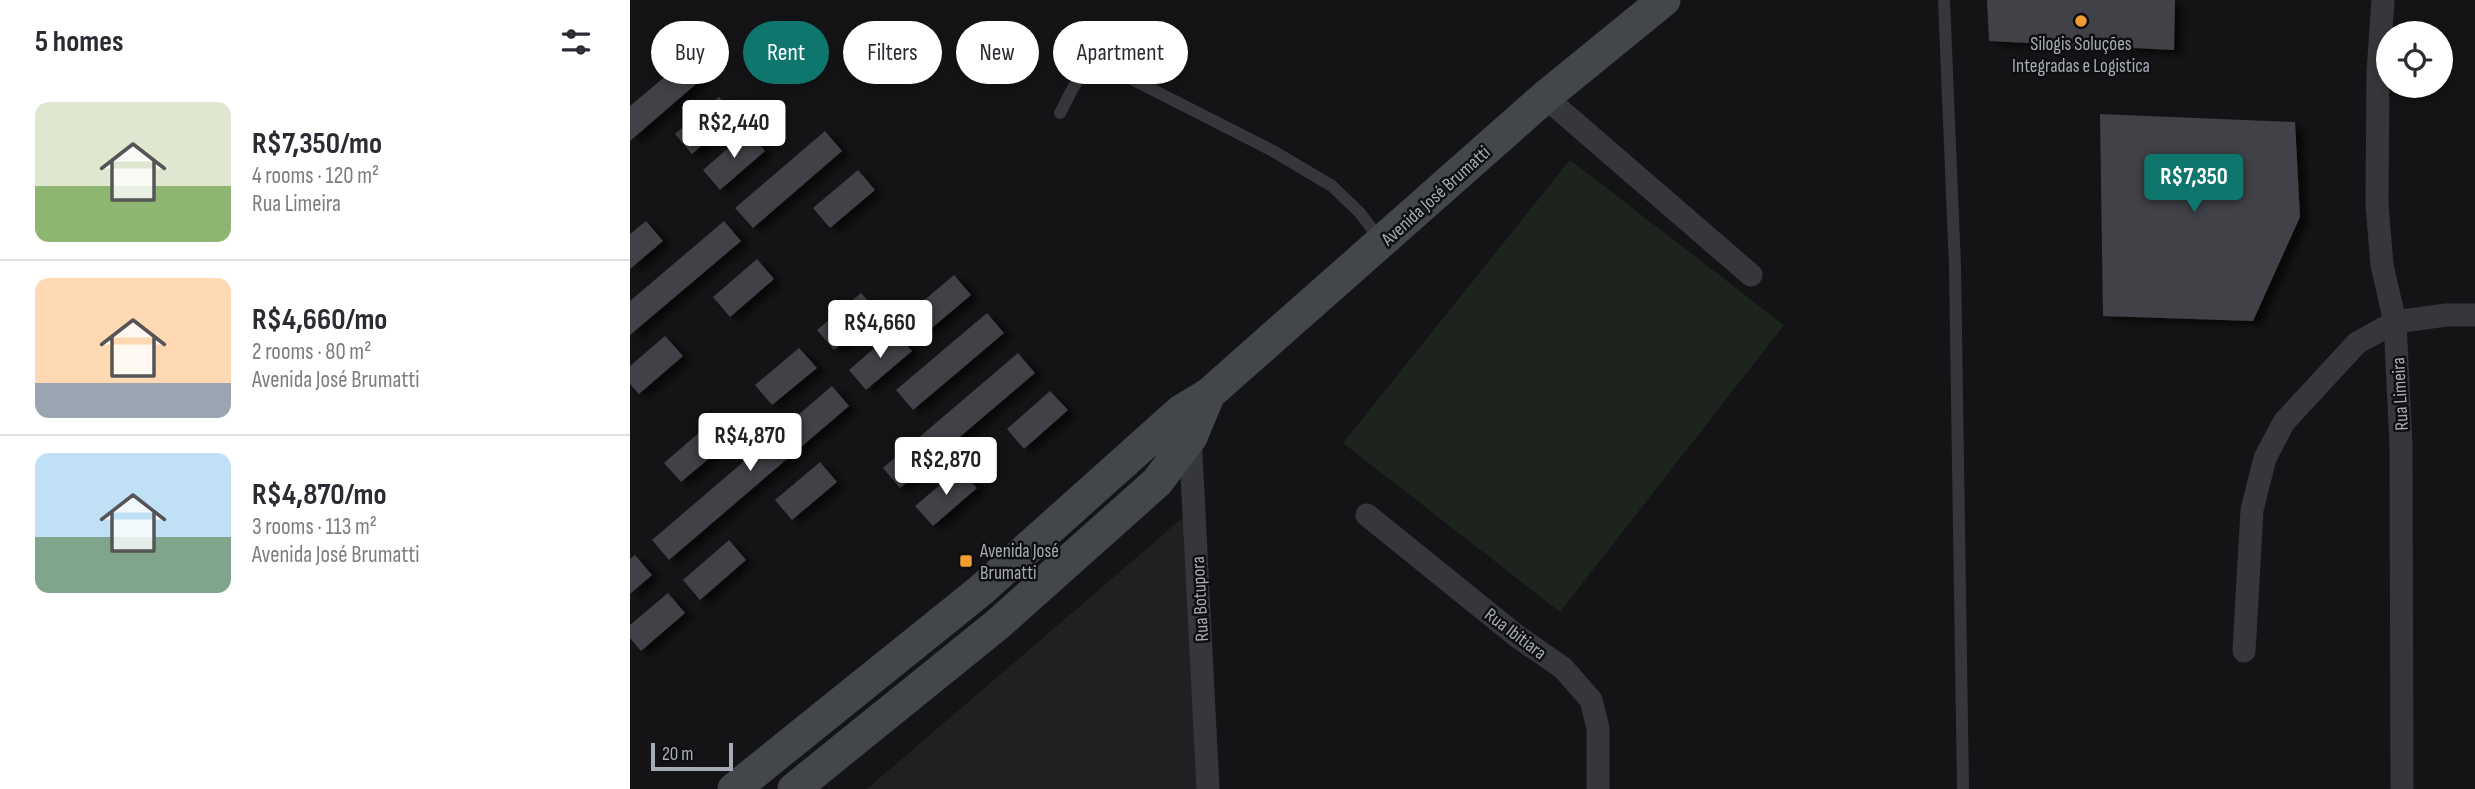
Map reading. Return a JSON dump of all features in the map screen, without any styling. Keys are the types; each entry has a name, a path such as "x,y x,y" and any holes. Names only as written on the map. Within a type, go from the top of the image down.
{"main road":[{"name":"Avenida José Brumatti","path":"794,789 998,624 1157,482 1186,424 1209,394 1545,97 1664,0"},
{"name":"Avenida José Brumatti","path":"734,789 1186,424"}],"street":[{"name":"Rua Limeira","path":"2384,0 2378,72 2377,205 2382,265 2395,322 2401,445 2402,789"},
{"path":"1545,97 1751,275"},
{"path":"2244,652 2252,510 2265,458 2284,422 2357,343 2395,322 2446,315 2475,315"},
{"name":"Rua Botupora","path":"1186,424 1208,789"},
{"name":"Rua Ibitiara","path":"1367,515 1518,637 1563,668 1591,701 1598,728 1598,789"}],"lane":[{"path":"1944,0 1955,266 1963,789"},
{"path":"1060,113 1084,71 1093,65 1104,65 1273,151 1332,186 1360,213 1382,242"}],"shaded area":[{"path":"1570,160 1784,325 1560,612 1343,443"},
{"path":"1195,507 1197,789 867,789"}],"building":[{"name":"Silogis Soluções Integradas e Logistica","path":"1987,0 2175,0 2174,50 1989,41"},
{"path":"656,84 696,84 630,141 630,106"},
{"path":"719,97 736,116 692,154 675,134"},
{"path":"2100,114 2295,122 2300,217 2253,321 2103,316"},
{"path":"748,131 765,151 720,190 703,170"},
{"path":"825,131 842,151 753,228 735,208"},
{"path":"858,170 875,190 830,228 813,208"},
{"path":"646,221 663,241 630,269 630,234"},
{"path":"724,221 741,241 630,335 630,301"},
{"path":"757,259 774,279 730,317 713,297"},
{"path":"954,275 971,295 927,332 910,312"},
{"path":"861,293 879,313 834,350 817,330"},
{"path":"987,313 1004,333 913,410 896,390"},
{"path":"894,331 912,351 866,390 849,370"},
{"path":"665,336 683,356 639,394 630,384 630,366"},
{"path":"799,348 817,368 772,405 755,385"},
{"path":"1018,353 1035,373 900,488 883,468"},
{"path":"832,386 849,406 669,560 652,540"},
{"path":"1050,391 1068,410 1024,449 1007,429"},
{"path":"708,425 725,445 681,482 664,463"},
{"path":"820,462 837,482 792,520 775,500"},
{"path":"960,468 977,488 933,526 915,506"},
{"path":"729,540 746,560 700,600 683,580"},
{"path":"635,555 652,575 630,594 630,559"},
{"path":"668,593 685,613 641,651 630,638 630,625"}],"place":[{"name":"Silogis Soluções Integradas e Logistica","path":"2081,21"},
{"name":"Avenida José Brumatti","path":"966,561"}]}
